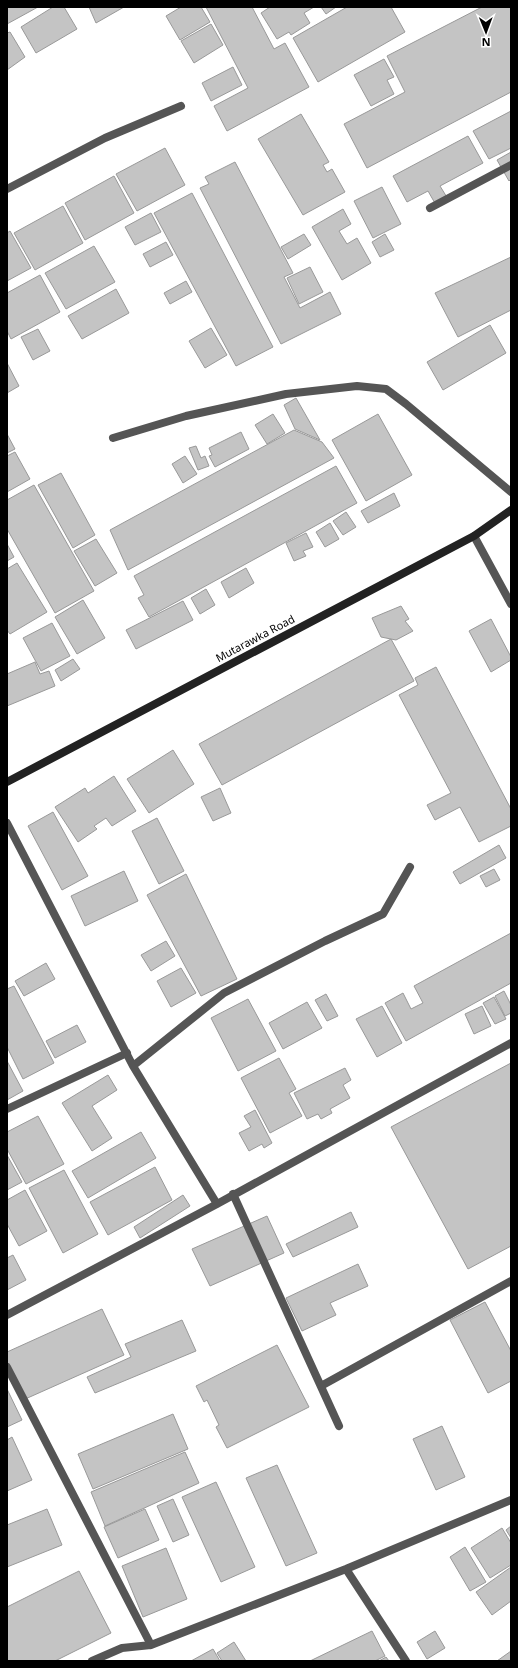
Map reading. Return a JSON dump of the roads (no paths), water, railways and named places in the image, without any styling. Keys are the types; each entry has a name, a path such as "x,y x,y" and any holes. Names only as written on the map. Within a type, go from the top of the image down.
{"street":[{"path":"7,189 105,138 181,106"},
{"path":"430,208 511,165"},
{"path":"113,438 186,416 286,394 358,386 386,389 511,492"},
{"name":"Mutarawka Road","path":"7,782 474,536 511,510"},
{"path":"474,536 511,604"},
{"path":"7,823 134,1066 216,1204"},
{"path":"134,1066 224,993 325,941 383,914 410,867"},
{"path":"7,1315 216,1204 511,1043"},
{"path":"7,1109 127,1053"},
{"path":"234,1194 339,1426"},
{"path":"321,1386 511,1281"},
{"path":"7,1367 151,1645"},
{"path":"92,1661 122,1648 151,1645 346,1569 511,1500"},
{"path":"346,1569 406,1661"}]}
